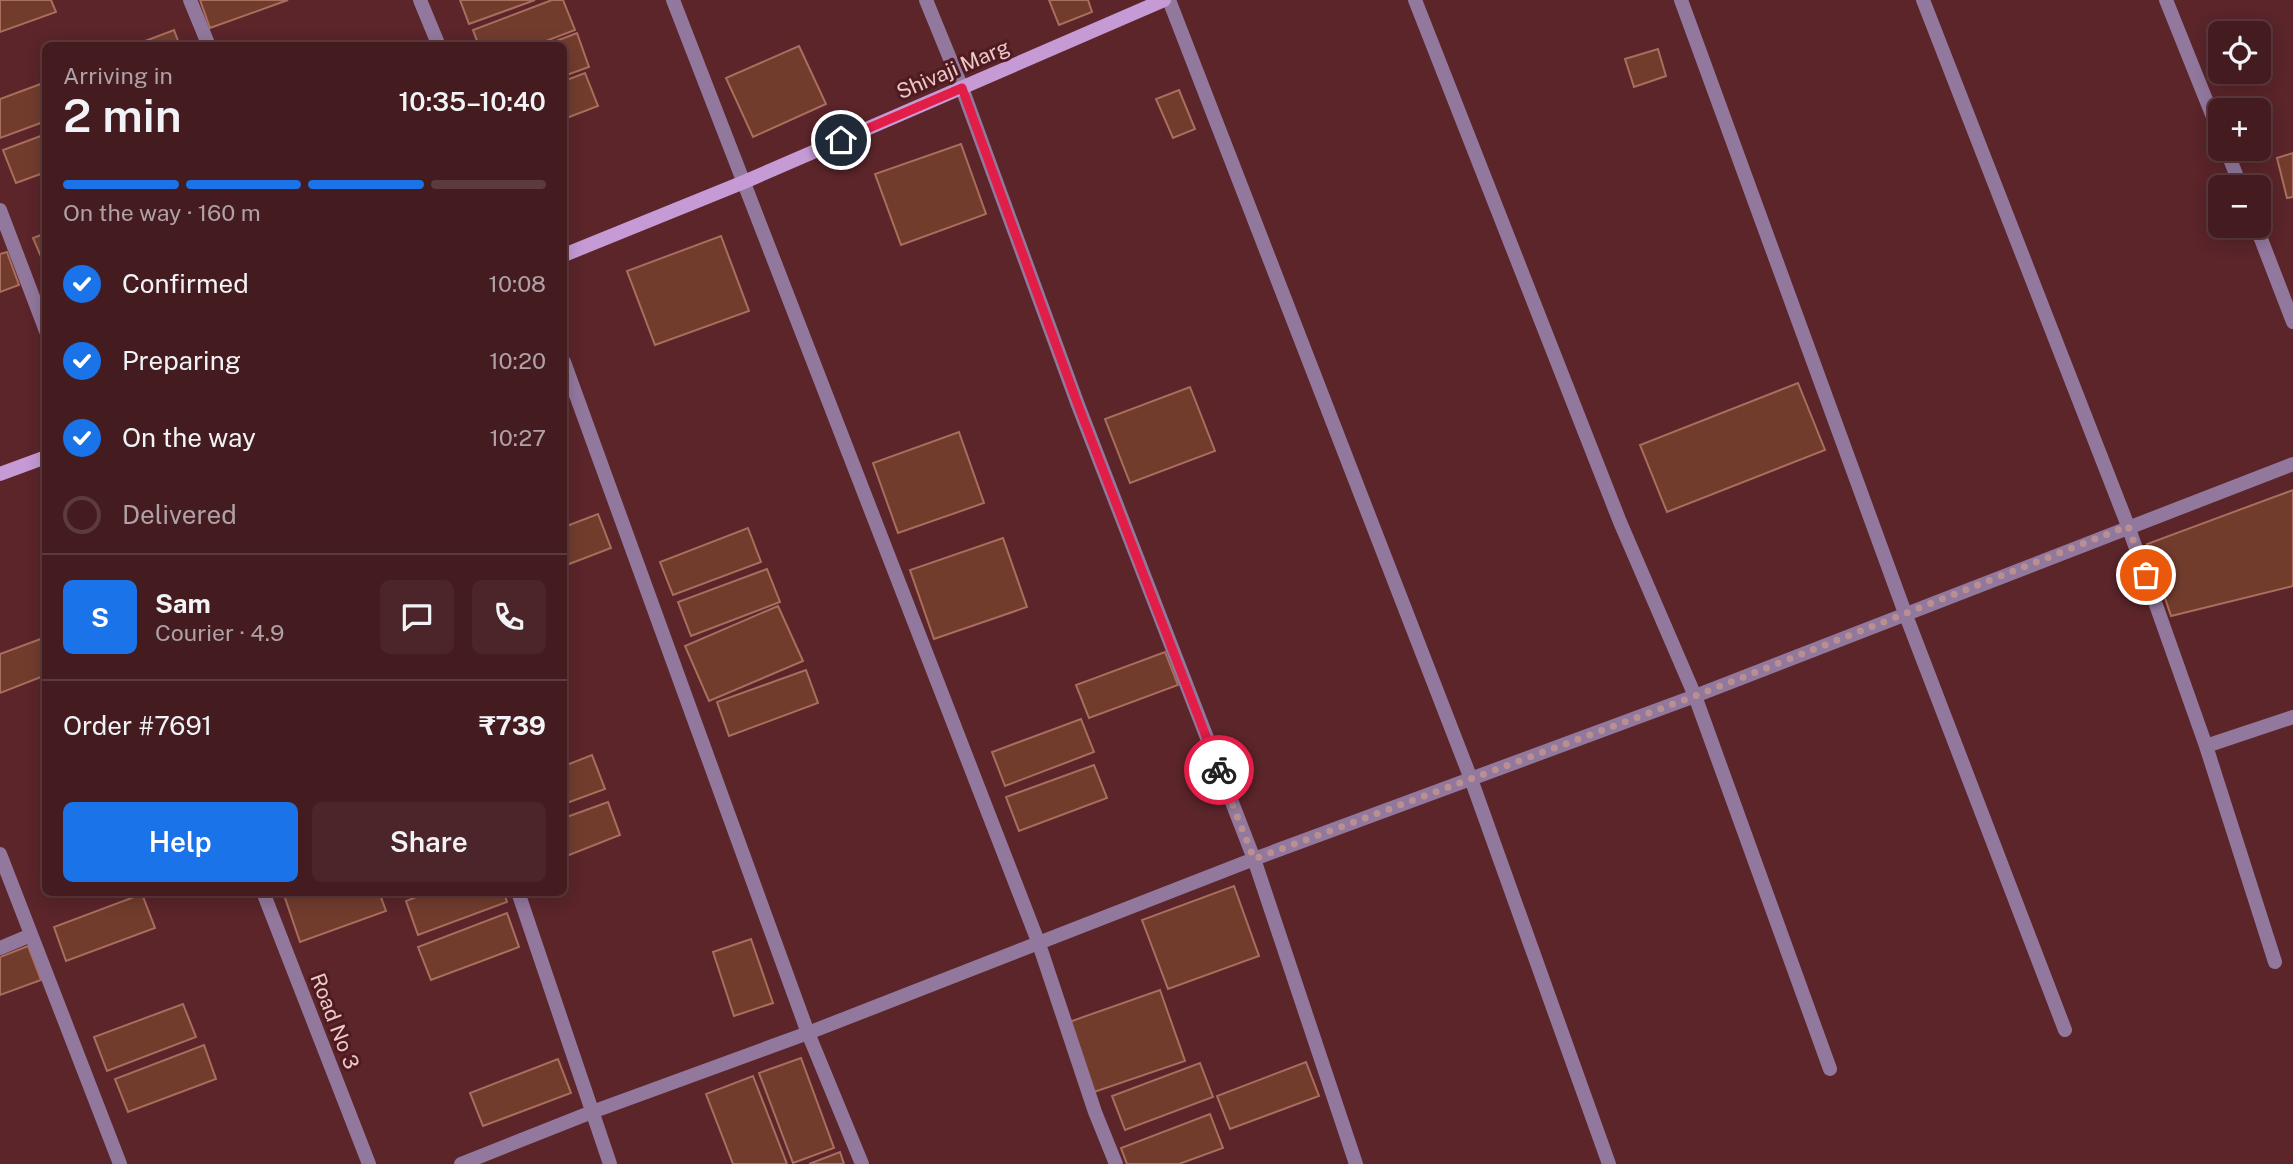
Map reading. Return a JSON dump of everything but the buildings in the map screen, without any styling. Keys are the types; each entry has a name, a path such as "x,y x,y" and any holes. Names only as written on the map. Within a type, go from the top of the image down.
{"street":[{"path":"190,0 207,42"},
{"path":"420,0 437,42"},
{"path":"673,0 1039,944 1094,1112 1116,1164"},
{"path":"926,0 962,88 1078,405 1254,859 1356,1164"},
{"path":"1166,0 1365,500 1471,779 1609,1164"},
{"name":"Shivaji Marg","path":"567,254 744,182 1166,0"},
{"path":"1415,0 1620,522 1695,696 1830,1069"},
{"path":"1681,0 1905,613 2065,1030"},
{"path":"1923,0 2128,526 2206,746 2275,962"},
{"path":"2166,0 2208,105"},
{"path":"0,210 42,320"},
{"path":"2261,238 2293,322"},
{"path":"567,370 808,1033 862,1164"},
{"path":"0,474 42,458"},
{"path":"461,1164 592,1112 808,1033 1254,859 1695,696 2293,464"},
{"path":"2206,746 2293,718"},
{"path":"0,854 120,1164"},
{"name":"Road No 3","path":"265,896 369,1164"},
{"path":"519,896 610,1164"},
{"path":"0,948 32,935"}],"way so far":[{"path":"1219,770 1254,859 1695,696 2128,526 2146,575"}],"route":[{"path":"841,140 962,88 1078,405 1219,770"}]}
